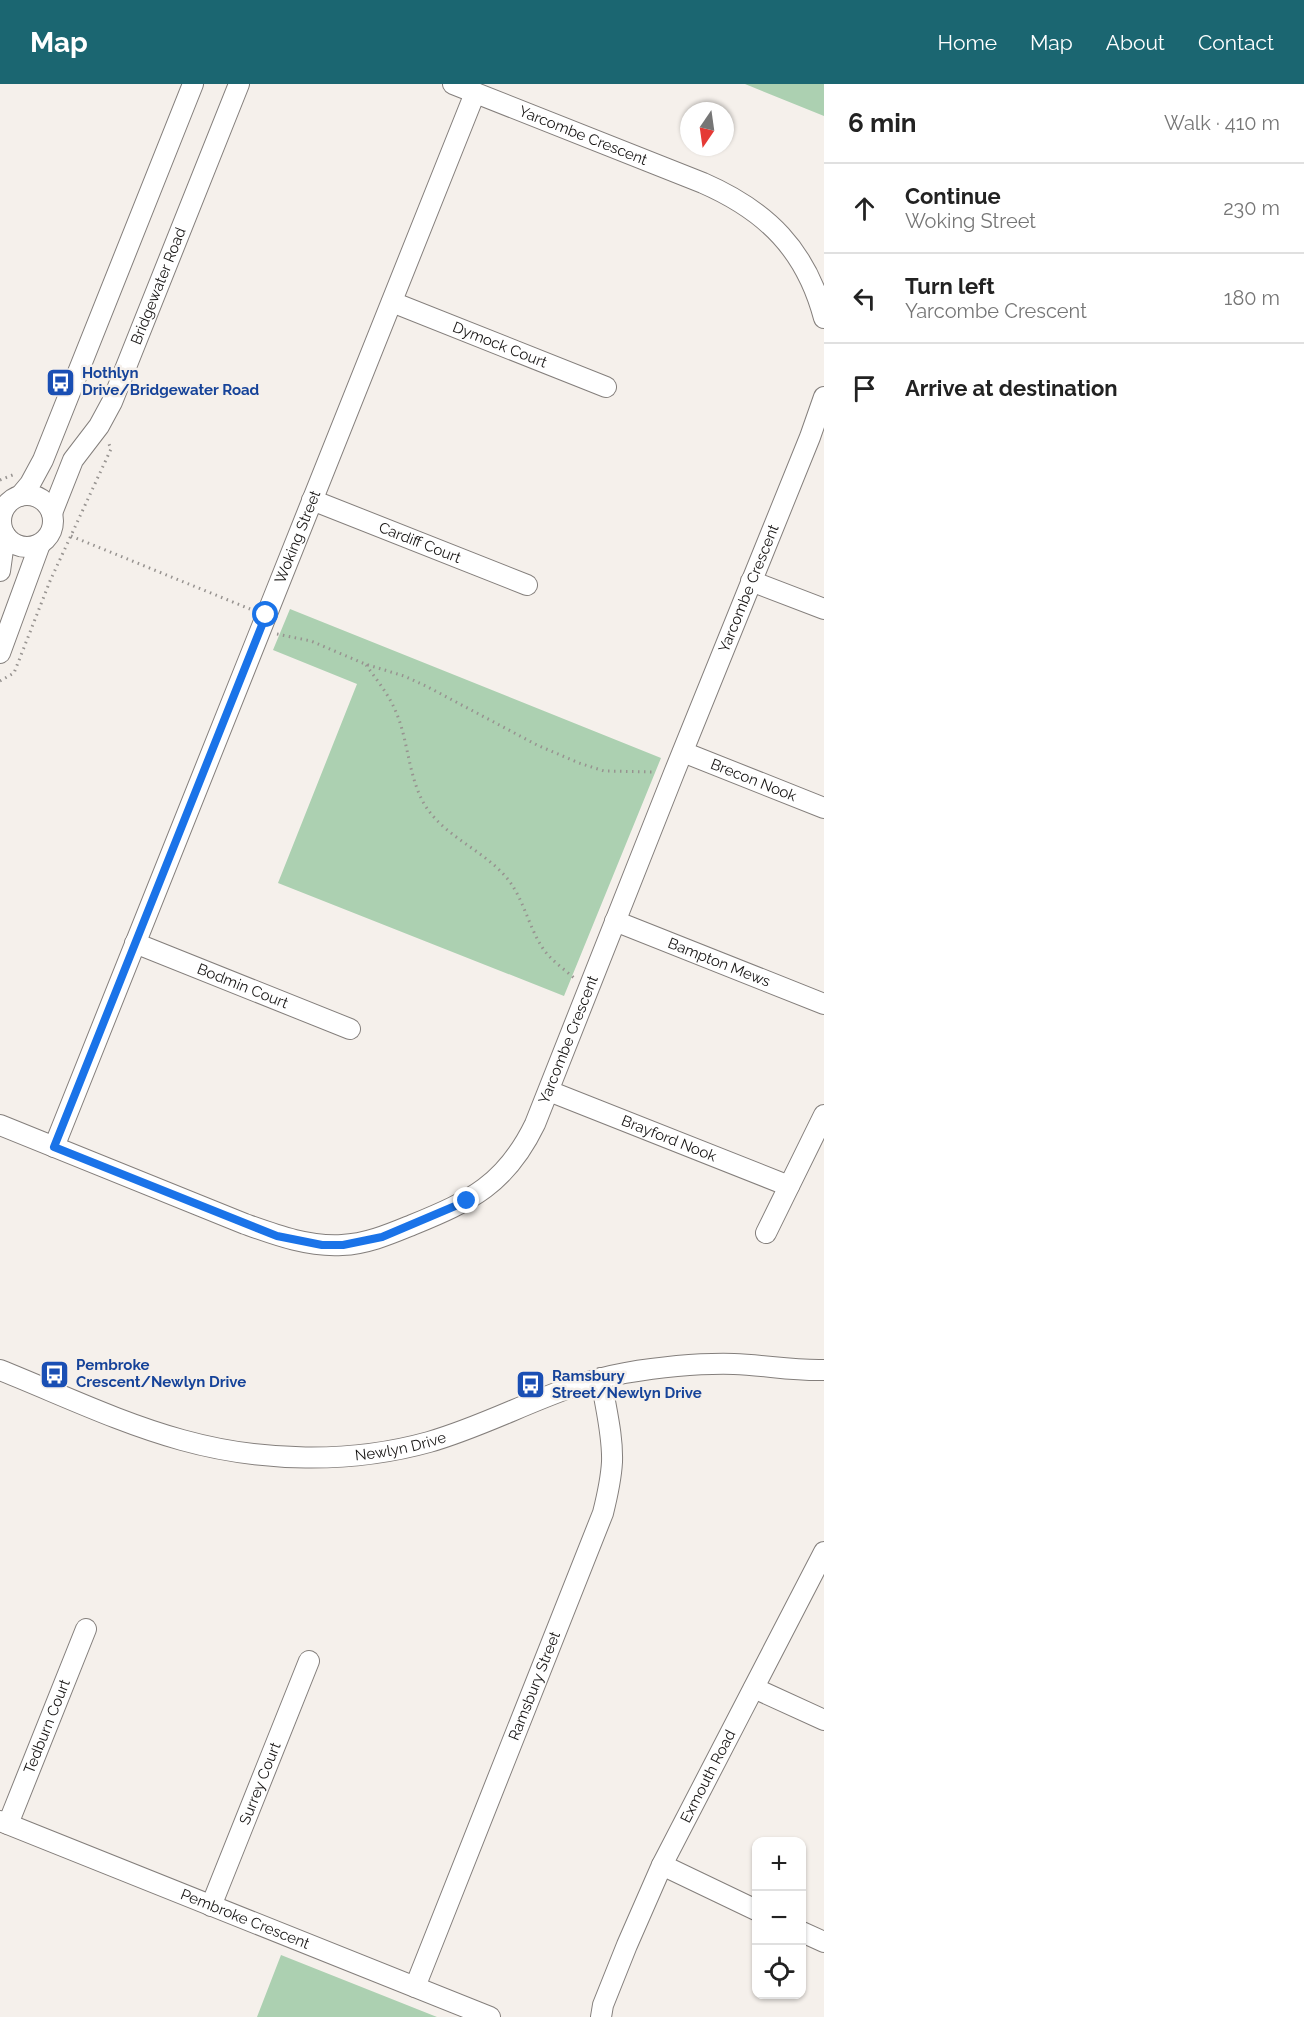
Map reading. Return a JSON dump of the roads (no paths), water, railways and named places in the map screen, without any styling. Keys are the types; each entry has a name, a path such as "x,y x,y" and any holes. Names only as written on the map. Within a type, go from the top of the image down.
{"street":[{"path":"0,571 4,508 11,497 30,484 43,460 193,84"},
{"name":"Bridgewater Road","path":"52,513 73,460 99,426 112,402 239,84"},
{"name":"Yarcombe Crescent","path":"453,84 703,183 736,199 766,220 799,258 821,297 824,318"},
{"name":"Woking Street","path":"54,1147 475,93"},
{"name":"Dymock Court","path":"392,302 606,387"},
{"name":"Yarcombe Crescent","path":"0,1125 277,1236 322,1245 343,1245 382,1237 467,1201 485,1189 502,1174 527,1142 822,408"},
{"path":"2,527 10,542 24,547 40,544 52,531 52,513 48,506 36,496 11,497"},
{"name":"Cardiff Court","path":"312,500 527,585"},
{"path":"0,653 40,544"},
{"path":"752,581 824,609"},
{"name":"Brecon Nook","path":"683,752 824,808"},
{"name":"Bampton Mews","path":"615,921 824,1004"},
{"name":"Bodmin Court","path":"135,943 350,1029"},
{"name":"Brayford Nook","path":"549,1091 789,1186"},
{"path":"766,1233 824,1116"},
{"name":"Newlyn Drive","path":"0,1370 128,1422 183,1440 248,1453 315,1457 370,1453 428,1442 485,1423 543,1397 601,1378 657,1368 712,1364 802,1371 824,1370"},
{"name":"Newlyn Drive","path":"802,1371 824,1379"},
{"name":"Ramsbury Street","path":"415,1987 603,1514 612,1462 601,1378"},
{"name":"Exmouth Road","path":"600,2013 662,1865 824,1552"},
{"name":"Tedburn Court","path":"4,1823 86,1629"},
{"name":"Surrey Court","path":"211,1906 309,1661"},
{"path":"754,1688 824,1720"},
{"name":"Pembroke Crescent","path":"4,1823 490,2017"},
{"path":"662,1865 752,1908"},
{"path":"806,1934 824,1942"}],"place":[{"name":"Hothlyn Drive/Bridgewater Road","path":"61,382"},
{"name":"Pembroke Crescent/Newlyn Drive","path":"55,1374"},
{"name":"Ramsbury Street/Newlyn Drive","path":"531,1385"}]}
